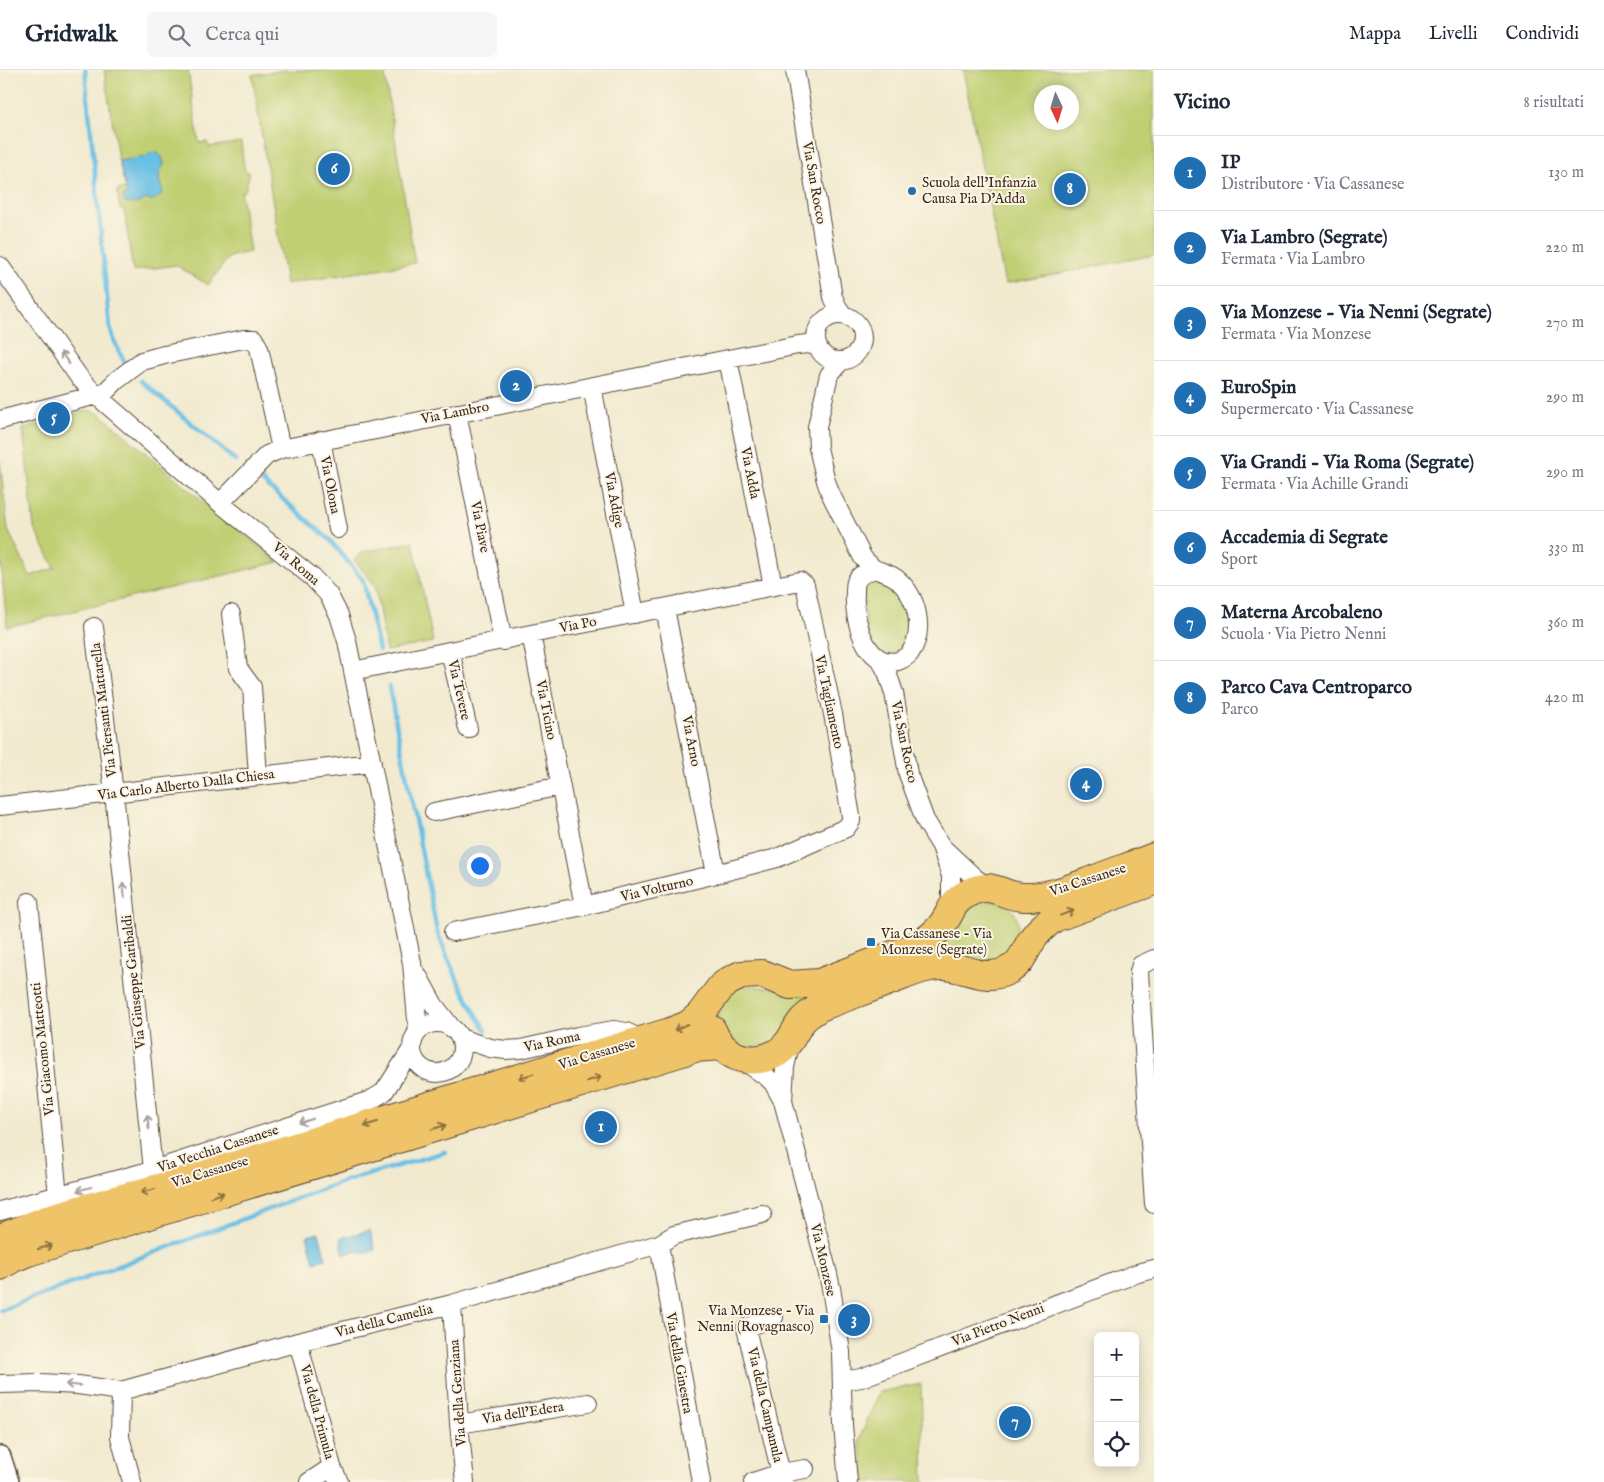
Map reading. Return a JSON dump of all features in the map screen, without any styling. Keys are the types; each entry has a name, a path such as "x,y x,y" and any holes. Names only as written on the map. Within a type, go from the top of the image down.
{"main road":[{"name":"Via Cassanese","path":"0,1238 54,1217 187,1180 670,1032 688,1025 700,1015 721,987 741,975 754,973 770,976 790,984 819,983 919,945 932,936 943,923 956,901 968,892 998,890 1021,897 1059,892 1154,857"},
{"name":"Via Cassanese","path":"0,1266 28,1252 695,1048 730,1052 754,1060 770,1057 783,1049 801,1022 820,1006 921,969 942,966 956,967 983,976 999,974 1018,964 1041,928 1054,918 1154,880"},
{"path":"998,890 1021,903 1032,929 1030,943"},
{"path":"716,995 712,1002 710,1017 713,1032 730,1052"}],"street":[{"name":"Via San Rocco","path":"795,70 837,306 836,316"},
{"name":"Via Roma","path":"0,266 79,377 96,395 220,503 312,577 328,594 339,615 347,641 412,963 418,1031"},
{"path":"825,349 848,359 858,352 863,336 857,323 850,317 836,316 819,326 829,375 817,427 818,448 830,496 867,567 898,580 910,596 916,609 918,636 916,645 908,657 888,662 880,659 871,651 864,640 855,612 856,582 867,567"},
{"path":"0,420 104,393 117,380 142,361 237,340 254,339 260,348 281,448"},
{"name":"Via Lambro","path":"220,503 267,455 281,448 798,345 807,340 825,349"},
{"name":"Via Adda","path":"728,359 773,586"},
{"name":"Via Adige","path":"592,386 635,614"},
{"name":"Via Piave","path":"457,413 503,641"},
{"name":"Via Olona","path":"321,440 338,529"},
{"name":"Via Po","path":"353,671 773,586 800,581 803,583"},
{"name":"Via Tagliamento","path":"803,583 833,714 852,821"},
{"name":"Via Arno","path":"665,608 716,874"},
{"path":"231,614 238,668 252,687 258,776"},
{"name":"Via Piersanti Mattarella","path":"94,627 114,793"},
{"name":"Via Ticino","path":"531,634 584,906"},
{"name":"Via Tevere","path":"450,651 468,729"},
{"name":"Via San Rocco","path":"894,693 900,671 908,657"},
{"name":"Via San Rocco","path":"880,659 887,672 894,693 908,774 925,820 941,846 950,876 951,908"},
{"name":"Via Carlo Alberto Dalla Chiesa","path":"0,806 372,763"},
{"path":"434,812 561,786"},
{"name":"Via Giuseppe Garibaldi","path":"114,793 153,1170"},
{"name":"Via Volturno","path":"453,932 584,906 777,858 846,828 852,821"},
{"name":"Via San Rocco","path":"941,846 975,878 998,890"},
{"name":"Via Giacomo Matteotti","path":"28,902 58,1196"},
{"path":"1154,959 1141,964 1139,972 1154,1204"},
{"name":"Via Roma","path":"412,963 434,1005 456,1032 490,1048 521,1049 614,1030 626,1032 643,1040"},
{"path":"437,1022 456,1032 462,1047 461,1055 451,1069 443,1073 434,1073 418,1066 411,1050 418,1031 423,1026 437,1022"},
{"path":"783,1101 785,1067 791,1038"},
{"name":"Via Vecchia Cassanese","path":"0,1211 153,1170 371,1100 384,1092 411,1050"},
{"path":"730,1052 766,1076 773,1083 783,1101"},
{"name":"Via Monzese","path":"783,1101 831,1288 841,1352 843,1425 848,1482"},
{"name":"Via della Camelia","path":"0,1384 40,1383 78,1385 121,1391 298,1342 452,1304 658,1244 674,1235 762,1214"},
{"name":"Via della Ginestra","path":"658,1244 701,1482"},
{"name":"Via Pietro Nenni","path":"843,1381 861,1378 1138,1272 1154,1269"},
{"name":"Via della Genziana","path":"452,1304 465,1482"},
{"name":"Via della Campanula","path":"774,1317 746,1328 782,1478"},
{"name":"Via della Primula","path":"298,1342 336,1475"},
{"path":"121,1391 120,1437 132,1482"},
{"name":"Via dell'Edera","path":"460,1424 588,1403"},
{"path":"0,1458 8,1482"},
{"path":"753,1482 782,1478 805,1469"},
{"path":"309,1482 336,1475"}],"green space":[{"path":"104,70 188,70 199,143 207,142 209,147 241,142 244,168 249,176 245,191 241,193 250,252 228,258 208,285 176,265 133,271 124,210 120,209 117,190 126,189 118,158"},
{"path":"284,70 384,70 415,263 286,284 252,75"},
{"path":"963,70 1154,70 1154,255 1005,284"},
{"path":"89,410 100,414 207,505 279,562 7,627 0,552 0,461 8,530 30,576 55,568 34,528 23,429"},
{"path":"413,542 433,642 386,651 375,585 354,560 363,552"},
{"path":"875,581 886,585 894,592 899,599 907,625 908,642 906,649 884,658 867,635 862,590 866,583"},
{"path":"977,899 1007,905 1017,918 1017,934 1010,949 1004,955 993,959 967,956 940,959 776,1044 740,1049 718,1022 720,1004 735,985 810,991"},
{"path":"921,1384 924,1482 866,1482 859,1440 879,1392"}],"water":[{"path":"156,152 162,157 164,164 159,178 163,193 153,200 146,199 136,204 125,203 123,197 127,194 119,161 146,157 150,153"},
{"path":"370,1230 375,1250 362,1253 361,1250 344,1254 340,1238"},
{"path":"319,1233 326,1259 314,1262 307,1236"}],"waterway":[{"path":"85,70 110,328 125,363"},
{"path":"141,381 236,461"},
{"path":"262,481 330,540 363,580 379,650"},
{"path":"389,687 437,931 458,982 486,1030"},
{"path":"1,1310 339,1183 445,1152"}],"place":[{"name":"Accademia di Segrate","path":"334,169"},
{"name":"Parco Cava Centroparco","path":"1070,189"},
{"name":"Scuola dell'Infanzia Causa Pia D'Adda","path":"912,191"},
{"name":"Via Lambro (Segrate)","path":"516,386"},
{"name":"Via Grandi - Via Roma (Segrate)","path":"54,418"},
{"name":"EuroSpin","path":"1086,784"},
{"name":"Via Cassanese - Via Monzese (Segrate)","path":"871,942"},
{"name":"IP","path":"601,1127"},
{"name":"Via Monzese - Via Nenni (Rovagnasco)","path":"824,1319"},
{"name":"Via Monzese - Via Nenni (Segrate)","path":"854,1320"},
{"name":"Materna Arcobaleno","path":"1015,1422"}]}
